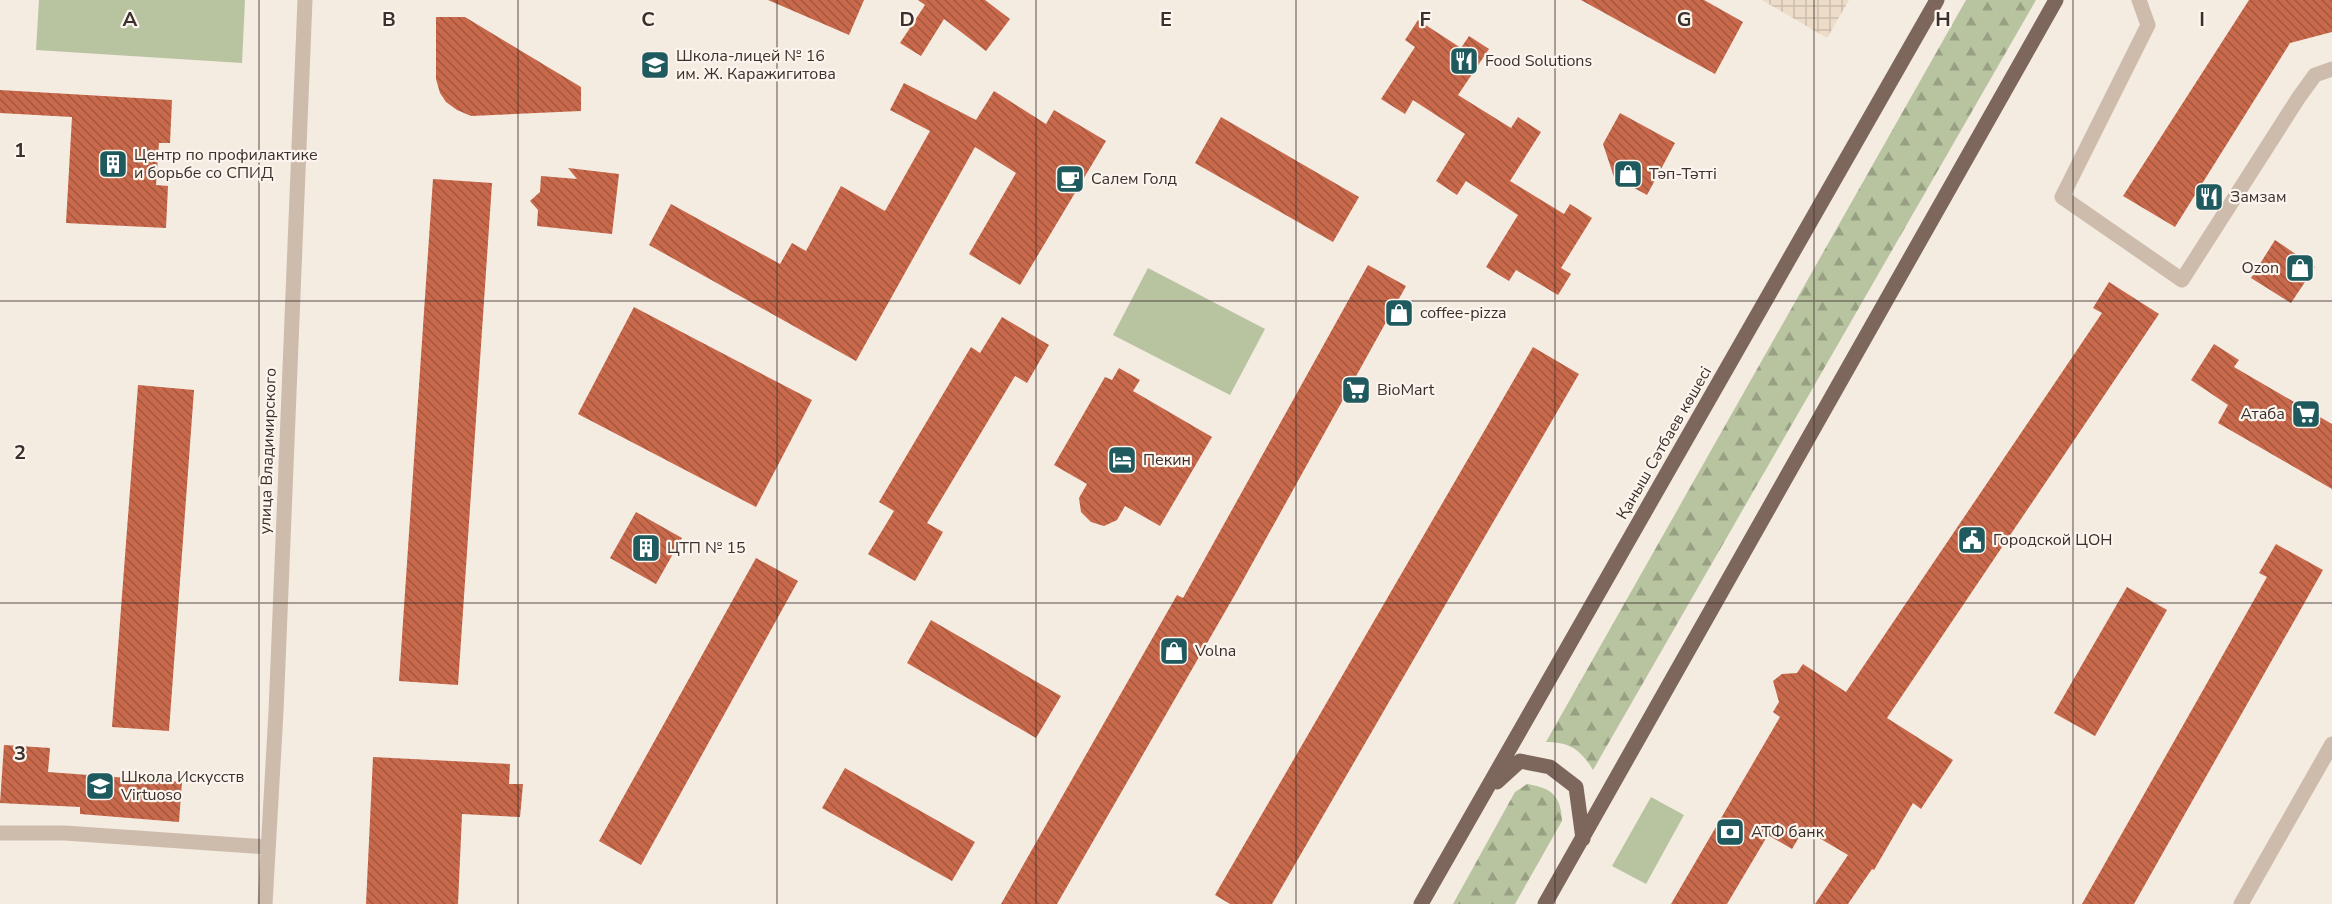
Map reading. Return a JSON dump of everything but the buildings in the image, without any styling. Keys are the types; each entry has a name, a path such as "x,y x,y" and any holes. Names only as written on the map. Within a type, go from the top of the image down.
{"main road":[{"name":"Қаныш Сәтбаев көшесі","path":"1421,904 1937,0"},
{"path":"1545,904 2056,0"},
{"path":"1486,792 1520,761 1550,767 1576,787 1582,839"}],"street":[{"name":"улица Владимирского","path":"265,904 276,712 305,0"},
{"path":"2139,0 2148,25 2062,197 2182,280 2315,75 2332,69"},
{"path":"2241,904 2332,744"},
{"path":"0,833 65,834 267,847"}],"green space":[{"path":"39,0 245,0 242,63 36,50"},
{"path":"1966,0 2036,0 1593,770 1574,748 1546,742"},
{"path":"1148,268 1265,329 1230,395 1113,335"},
{"path":"1527,784 1553,794 1559,805 1562,821 1515,904 1453,904 1515,792"},
{"path":"1651,797 1684,815 1646,884 1612,866"}],"shaded area":[{"path":"1762,0 1849,0 1827,38"}],"place":[{"name":"Food Solutions","path":"1464,61"},
{"name":"Школа-лицей № 16 им. Ж. Каражигитова","path":"655,65"},
{"name":"Центр по профилактике и борьбе со СПИД","path":"113,164"},
{"name":"Тәп-Тәтті","path":"1628,174"},
{"name":"Салем Голд","path":"1070,179"},
{"name":"Замзам","path":"2209,197"},
{"name":"Ozon","path":"2300,268"},
{"name":"coffee-pizza","path":"1399,313"},
{"name":"BioMart","path":"1356,390"},
{"name":"Атаба","path":"2306,414"},
{"name":"Пекин","path":"1122,460"},
{"name":"Городской ЦОН","path":"1972,540"},
{"name":"ЦТП № 15","path":"646,548"},
{"name":"Volna","path":"1174,651"},
{"name":"Школа Искусств Virtuoso","path":"100,786"},
{"name":"АТФ банк","path":"1730,832"}]}
